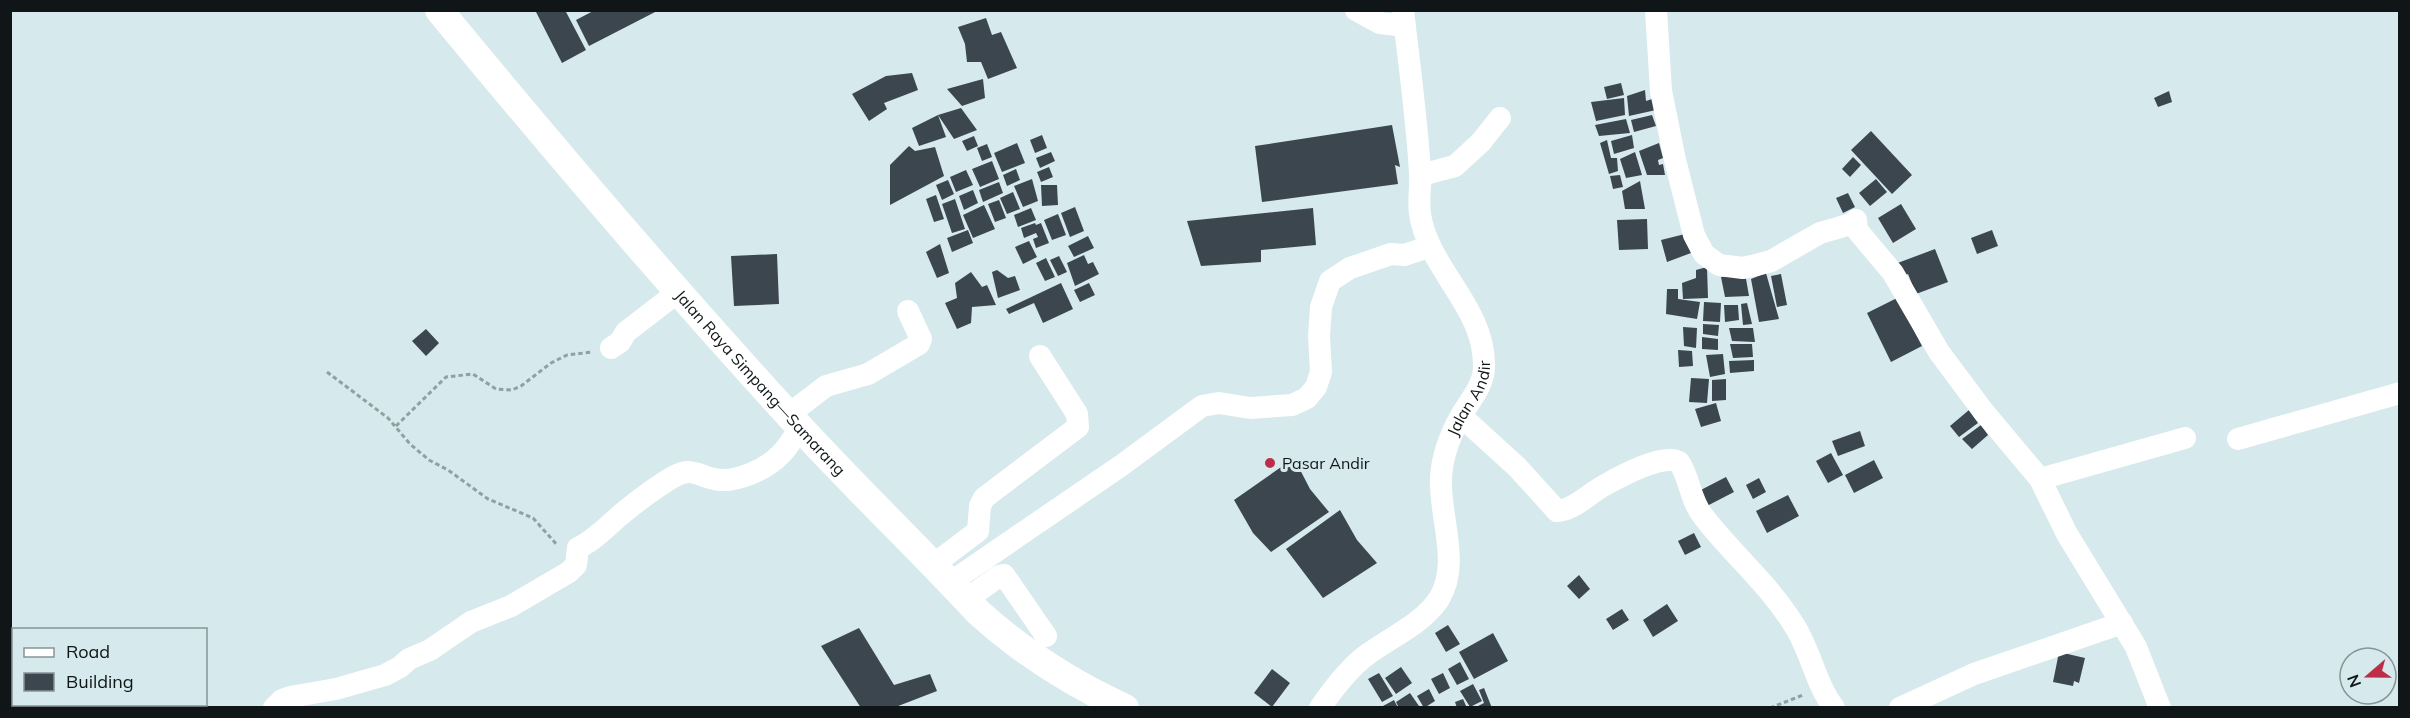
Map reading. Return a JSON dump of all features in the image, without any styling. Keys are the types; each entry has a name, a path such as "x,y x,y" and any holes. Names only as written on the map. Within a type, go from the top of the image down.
{"main road":[{"name":"Jalan Raya Simpang—Samarang","path":"439,10 530,121 678,292 794,421 950,582 1010,641 1052,669 1125,708"}],"street":[{"path":"1356,10 1380,23 1404,18"},
{"path":"1656,10 1661,91 1694,235 1704,254 1719,265 1743,268 1771,261 1820,233 1836,226 1851,224 1856,220 1857,230 1893,273 1939,352 1983,411 2040,478 2067,534 2136,647 2160,708"},
{"name":"Jalan Andir","path":"1320,708 1331,692 1365,656 1424,618 1440,597 1448,574 1440,481 1443,458 1461,416 1480,385 1484,367 1482,343 1470,312 1429,247 1420,213 1420,175 1404,18"},
{"path":"1420,175 1455,165 1481,142 1500,118"},
{"path":"950,582 1122,465 1202,406 1219,403 1250,408 1282,406 1292,405 1307,398 1316,387 1321,372 1319,336 1321,307 1330,281 1350,268 1391,254 1404,255 1429,247"},
{"path":"611,348 620,342 626,332 678,292"},
{"path":"274,708 282,700 290,697 323,699 336,689 385,675 400,667 409,658 430,650 471,622 542,589 569,573 576,565 578,548 588,543 673,477 682,473 700,472 713,479 728,480 756,471 780,455 794,421 826,386 868,374 919,344 921,339 908,310"},
{"path":"950,582 978,531 980,506 984,498 1078,427 1077,414 1040,356"},
{"path":"2238,439 2400,393"},
{"path":"1461,416 1517,467 1557,511 1570,507 1605,485 1657,461 1671,459 1678,462 1694,502 1702,515 1752,571 1794,625 1822,688 1834,708"},
{"path":"2040,478 2185,438"},
{"path":"950,582 1004,575 1046,636"},
{"path":"1900,708 1974,674 2122,623"}],"path":[{"path":"395,427 446,376 473,374 496,389 512,390 521,386 551,363 567,355 611,348"},
{"path":"327,372 364,399 429,460 448,470 488,498 532,518 576,565"},
{"path":"1770,708 1822,688"}],"building":[{"path":"535,10 565,10 586,50 562,63"},
{"path":"595,10 659,10 589,46 576,20"},
{"path":"986,18 992,35 1001,32 1017,68 988,79 981,62 967,62 965,44 958,27"},
{"path":"912,73 918,90 884,103 887,109 869,121 852,94 886,76"},
{"path":"983,79 985,98 962,106 947,89"},
{"path":"1621,83 1624,95 1607,99 1604,87"},
{"path":"1645,90 1646,101 1652,99 1656,110 1629,116 1627,96"},
{"path":"2169,91 2172,102 2158,107 2154,98"},
{"path":"1624,98 1625,115 1596,121 1591,102"},
{"path":"961,108 977,130 954,139 938,115"},
{"path":"938,115 946,137 919,146 912,128"},
{"path":"1652,115 1656,126 1634,132 1631,120"},
{"path":"1626,119 1630,133 1599,136 1595,125"},
{"path":"1392,125 1400,167 1395,165 1398,184 1262,202 1255,146"},
{"path":"1871,131 1912,175 1892,194 1851,150"},
{"path":"1042,135 1047,148 1035,153 1030,140"},
{"path":"1632,135 1634,148 1614,154 1611,141"},
{"path":"974,136 978,146 967,151 962,141"},
{"path":"1607,140 1611,158 1617,158 1618,171 1609,174 1600,143"},
{"path":"1017,143 1025,163 1002,172 994,153"},
{"path":"1659,143 1663,158 1658,160 1659,165 1663,164 1665,175 1647,175 1639,151"},
{"path":"987,144 992,157 982,161 977,148"},
{"path":"909,146 915,151 935,147 944,176 890,205 890,165"},
{"path":"1051,152 1055,161 1040,168 1036,158"},
{"path":"1635,152 1642,175 1626,178 1620,159"},
{"path":"1853,157 1861,165 1850,177 1842,169"},
{"path":"992,161 999,179 980,187 972,169"},
{"path":"1049,167 1053,177 1041,182 1037,172"},
{"path":"1016,169 1020,180 1007,186 1003,175"},
{"path":"966,170 973,185 956,192 950,177"},
{"path":"1620,175 1623,187 1613,189 1610,176"},
{"path":"1032,179 1038,201 1023,207 1014,186"},
{"path":"1876,179 1887,192 1870,206 1859,193"},
{"path":"948,180 954,194 942,200 936,185"},
{"path":"1640,181 1645,209 1625,209 1622,191"},
{"path":"999,182 1003,193 983,202 979,190"},
{"path":"1041,185 1057,185 1058,205 1042,206"},
{"path":"973,190 978,203 964,210 959,196"},
{"path":"1013,192 1020,209 1007,214 1000,198"},
{"path":"1848,193 1855,207 1843,213 1836,198"},
{"path":"936,195 944,219 934,222 926,199"},
{"path":"955,199 965,229 952,233 942,204"},
{"path":"999,200 1006,218 995,222 988,204"},
{"path":"1901,204 1916,229 1893,243 1878,218"},
{"path":"984,205 995,229 973,238 963,215"},
{"path":"1075,207 1084,231 1070,237 1061,213"},
{"path":"1031,208 1036,220 1018,227 1014,215"},
{"path":"1313,208 1316,245 1261,250 1261,262 1201,266 1187,221"},
{"path":"1058,214 1066,235 1052,240 1044,220"},
{"path":"1647,219 1648,249 1619,250 1617,220"},
{"path":"1035,223 1036,225 1041,223 1049,243 1036,248 1033,239 1038,237 1036,233 1024,238 1021,228"},
{"path":"968,230 973,243 952,252 947,238"},
{"path":"1992,230 1998,246 1977,254 1971,238"},
{"path":"1685,234 1691,253 1667,262 1661,240"},
{"path":"1088,236 1094,248 1074,257 1068,246"},
{"path":"1029,241 1037,257 1023,264 1015,247"},
{"path":"940,244 949,273 937,278 926,252"},
{"path":"1935,249 1948,282 1916,294 1908,274 1900,277 1895,264"},
{"path":"777,254 779,304 734,306 731,256"},
{"path":"1084,255 1088,264 1093,262 1099,274 1075,286 1067,263"},
{"path":"1059,256 1067,272 1058,276 1050,260"},
{"path":"1046,258 1055,277 1045,281 1036,263"},
{"path":"1707,267 1708,298 1683,299 1682,283 1696,278 1696,270"},
{"path":"997,270 1008,278 1015,276 1020,290 998,298 992,272"},
{"path":"971,272 982,287 987,285 996,305 972,307 971,323 957,329 945,303 957,298 955,283"},
{"path":"1745,273 1749,296 1725,297 1721,277"},
{"path":"1766,273 1779,319 1759,322 1751,279"},
{"path":"1781,274 1787,305 1777,307 1771,276"},
{"path":"1061,283 1073,309 1043,323 1034,303 1009,314 1006,309"},
{"path":"1089,283 1095,295 1080,302 1074,290"},
{"path":"1667,289 1678,289 1678,299 1700,302 1697,319 1666,314"},
{"path":"1897,298 1922,346 1891,362 1867,313"},
{"path":"1704,302 1721,303 1720,322 1703,321"},
{"path":"1747,303 1752,324 1743,325 1741,304"},
{"path":"1724,305 1738,305 1739,320 1725,322"},
{"path":"1703,324 1719,325 1718,336 1703,334"},
{"path":"1683,327 1697,328 1696,348 1684,346"},
{"path":"1729,328 1753,328 1755,342 1732,341"},
{"path":"426,329 439,343 426,356 412,341"},
{"path":"1702,337 1718,339 1718,350 1702,349"},
{"path":"1730,344 1752,344 1753,357 1733,358"},
{"path":"1678,350 1692,351 1693,366 1679,367"},
{"path":"1723,354 1725,374 1710,377 1706,355"},
{"path":"1754,360 1754,371 1730,373 1729,361"},
{"path":"1691,378 1709,379 1707,403 1689,402"},
{"path":"1726,379 1726,400 1712,401 1712,380"},
{"path":"1716,403 1721,421 1701,427 1695,409"},
{"path":"1969,410 1978,423 1959,437 1950,426"},
{"path":"1981,425 1988,435 1972,449 1962,439"},
{"path":"1860,431 1865,446 1838,456 1832,441"},
{"path":"1831,453 1843,475 1828,483 1816,461"},
{"path":"1294,458 1310,489 1329,512 1271,552 1253,533 1234,500"},
{"path":"1874,460 1883,478 1854,493 1845,475"},
{"path":"1726,477 1734,492 1705,507 1697,492"},
{"path":"1759,478 1766,492 1753,499 1746,485"},
{"path":"1788,495 1799,516 1767,533 1756,511"},
{"path":"1340,510 1357,540 1377,563 1323,598 1286,549"},
{"path":"1694,533 1701,547 1685,555 1678,541"},
{"path":"1579,575 1590,589 1579,599 1567,586"},
{"path":"1667,604 1678,621 1653,637 1643,620"},
{"path":"1622,609 1629,620 1613,630 1606,619"},
{"path":"1448,625 1460,644 1446,652 1435,633"},
{"path":"859,628 894,685 930,674 937,691 893,708 861,708 821,646"},
{"path":"1493,633 1508,661 1474,679 1459,652"},
{"path":"2059,652 2085,658 2079,683 2074,681 2073,686 2053,682"},
{"path":"1460,662 1469,679 1457,685 1448,669"},
{"path":"1401,667 1412,683 1396,694 1385,678"},
{"path":"1272,669 1290,683 1272,707 1254,693"},
{"path":"1379,673 1393,696 1382,702 1368,679"},
{"path":"1443,673 1450,688 1439,694 1431,679"},
{"path":"1473,684 1482,701 1470,707 1460,691"},
{"path":"1484,688 1492,708 1474,708 1484,703 1479,690"},
{"path":"1429,689 1435,701 1424,708 1417,696"},
{"path":"1410,693 1419,706 1399,708 1396,702"},
{"path":"1463,699 1467,708 1457,708 1455,702"},
{"path":"1394,700 1398,708 1384,708 1383,706"},
{"path":"135,706 155,706 156,708 135,708"}],"place":[{"name":"Pasar Andir","path":"1270,463"}]}
